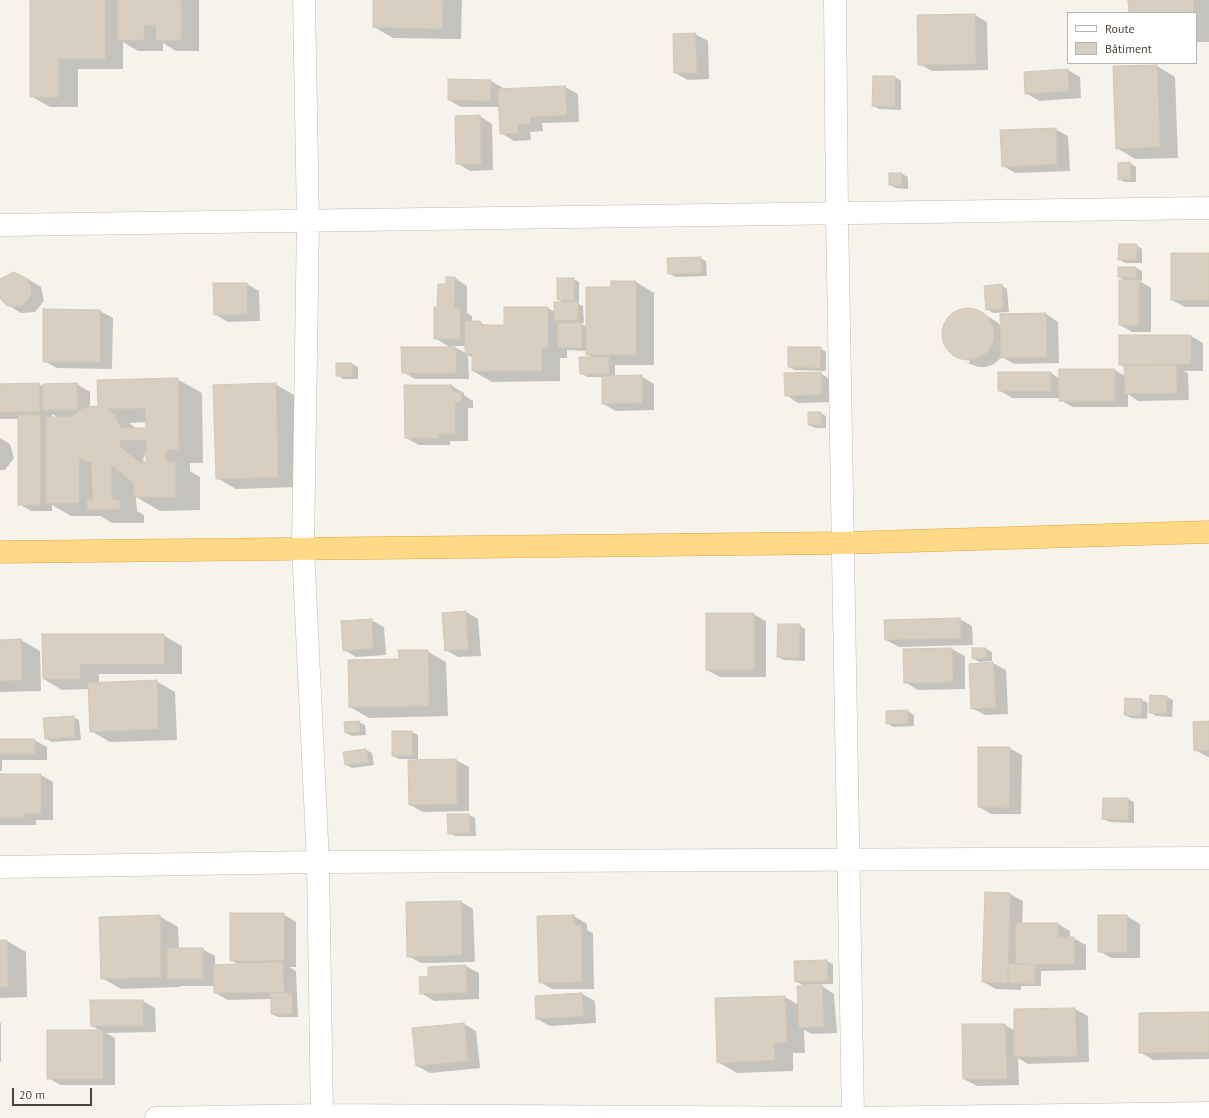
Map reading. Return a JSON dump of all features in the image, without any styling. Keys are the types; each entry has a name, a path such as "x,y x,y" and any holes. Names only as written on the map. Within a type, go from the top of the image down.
{"highway":[{"path":"0,552 843,543 1209,532"}],"street":[{"path":"304,0 308,221 303,548 318,862 322,1117"},
{"path":"835,0 837,213 853,1118"},
{"path":"0,225 1209,208"},
{"path":"0,867 318,862 1209,858"},
{"path":"156,1118 853,1118 1209,1113"}],"building":[{"path":"30,0 105,0 105,59 59,59 59,97 30,97"},
{"path":"118,0 181,0 181,40 156,40 156,25 144,25 144,40 118,40"},
{"path":"373,0 443,0 442,29 373,27"},
{"path":"1128,0 1193,0 1194,12 1129,12"},
{"path":"975,14 976,64 918,65 917,15"},
{"path":"695,33 697,73 674,73 673,34"},
{"path":"1157,65 1160,147 1116,149 1113,66"},
{"path":"1068,69 1069,91 1025,94 1024,72"},
{"path":"873,76 895,76 895,107 872,106"},
{"path":"448,79 491,80 490,101 448,100"},
{"path":"565,86 567,115 530,117 530,124 518,125 518,133 500,134 498,89"},
{"path":"480,115 481,164 456,164 455,116"},
{"path":"1056,128 1057,164 1002,167 1000,130"},
{"path":"1130,162 1131,179 1118,180 1118,163"},
{"path":"889,173 902,173 902,186 889,185"},
{"path":"1119,244 1137,244 1136,260 1118,260"},
{"path":"1171,253 1209,253 1209,300 1171,300"},
{"path":"701,257 701,273 668,274 667,258"},
{"path":"1118,267 1136,267 1136,278 1118,277"},
{"path":"14,272 28,279 32,294 22,306 7,306 0,298 0,279"},
{"path":"446,277 455,277 454,308 460,308 460,339 434,339 434,307 437,307 438,284 446,284"},
{"path":"557,278 574,278 574,300 557,300"},
{"path":"1119,280 1139,280 1139,325 1119,325"},
{"path":"611,281 636,281 636,355 586,355 586,287 611,287"},
{"path":"213,283 247,283 247,314 214,315"},
{"path":"1002,284 1003,309 986,310 984,286"},
{"path":"554,302 578,302 578,320 554,320"},
{"path":"504,307 548,307 548,348 542,348 542,371 472,371 472,354 465,354 465,321 480,321 481,325 504,325"},
{"path":"963,308 973,308 987,315 994,329 994,339 987,353 973,360 963,360 953,356 946,349 942,339 942,329 946,319 953,312"},
{"path":"43,309 100,310 100,362 43,362"},
{"path":"1046,313 1047,357 1001,358 1000,314"},
{"path":"558,323 582,323 582,348 558,347"},
{"path":"1119,335 1191,335 1191,364 1119,365"},
{"path":"401,347 456,347 456,373 402,373"},
{"path":"788,347 821,347 820,368 788,367"},
{"path":"579,357 609,357 609,374 580,374"},
{"path":"336,363 352,363 352,376 336,376"},
{"path":"1176,365 1177,393 1125,394 1124,366"},
{"path":"1059,369 1115,369 1115,401 1059,401"},
{"path":"821,372 821,395 785,396 784,373"},
{"path":"998,372 1051,372 1051,391 998,391"},
{"path":"642,375 642,403 602,404 602,376"},
{"path":"178,378 179,449 166,450 166,462 175,462 176,497 134,497 134,483 111,465 112,500 119,500 120,509 87,509 87,500 93,500 91,462 79,458 79,503 46,503 46,417 71,417 81,409 93,406 98,407 97,380","holes":["145,408 146,428 121,428 115,416 107,409","121,440 146,440 146,462 139,462 119,446"]},
{"path":"39,383 40,412 0,412 0,384"},
{"path":"77,383 77,410 43,410 43,384"},
{"path":"276,383 278,477 216,479 213,385"},
{"path":"404,385 452,385 452,392 461,392 461,402 455,402 455,434 438,434 438,438 405,438"},
{"path":"808,412 821,412 821,425 808,425"},
{"path":"18,415 40,415 40,505 18,505"},
{"path":"466,611 468,649 445,651 442,613"},
{"path":"706,613 754,613 754,670 706,670"},
{"path":"960,618 961,638 885,640 884,620"},
{"path":"372,619 373,648 343,651 341,621"},
{"path":"778,624 800,624 799,658 777,657"},
{"path":"42,634 164,634 164,664 80,664 80,679 43,679"},
{"path":"21,639 22,680 0,681 0,640"},
{"path":"952,648 953,682 904,683 903,649"},
{"path":"972,648 986,648 986,658 972,659"},
{"path":"398,650 428,650 429,706 349,707 348,660 399,659"},
{"path":"993,662 996,707 971,709 969,664"},
{"path":"157,680 158,729 90,732 88,683"},
{"path":"1150,695 1167,696 1166,714 1149,713"},
{"path":"1125,698 1142,699 1141,716 1124,715"},
{"path":"908,710 908,723 886,724 886,711"},
{"path":"74,716 75,737 45,739 43,718"},
{"path":"359,721 360,732 345,733 344,722"},
{"path":"1209,721 1209,750 1194,751 1193,722"},
{"path":"392,731 412,731 412,756 392,756"},
{"path":"0,739 35,739 35,754 0,754"},
{"path":"978,747 1010,747 1009,808 978,807"},
{"path":"366,749 369,762 345,765 343,752"},
{"path":"456,759 457,804 409,805 408,760"},
{"path":"0,774 41,774 41,813 24,813 24,818 0,818"},
{"path":"1103,798 1128,798 1128,820 1102,819"},
{"path":"447,814 469,814 470,833 448,834"},
{"path":"985,892 1010,893 1008,983 982,982"},
{"path":"461,901 462,955 407,957 406,902"},
{"path":"230,913 284,913 284,960 230,961"},
{"path":"160,915 161,977 101,979 99,917"},
{"path":"574,915 575,925 581,925 582,982 539,983 537,916"},
{"path":"1098,915 1127,915 1127,952 1098,952"},
{"path":"1016,923 1058,923 1058,937 1074,937 1074,964 1016,964"},
{"path":"0,940 7,940 8,987 0,987"},
{"path":"167,948 203,948 203,979 167,979"},
{"path":"827,960 828,981 795,982 794,961"},
{"path":"283,962 284,992 214,993 213,965"},
{"path":"1008,964 1035,965 1035,984 1008,983"},
{"path":"466,965 467,992 420,994 419,977 428,976 428,967"},
{"path":"822,985 824,1026 799,1028 797,986"},
{"path":"271,993 292,993 292,1014 271,1014"},
{"path":"582,993 584,1016 536,1019 535,996"},
{"path":"785,996 787,1042 774,1043 775,1060 717,1063 715,998"},
{"path":"90,1000 143,1000 143,1026 91,1026"},
{"path":"1075,1008 1077,1056 1014,1057 1014,1009"},
{"path":"1209,1012 1209,1052 1139,1053 1139,1013"},
{"path":"464,1023 468,1061 416,1066 412,1028"},
{"path":"962,1024 1005,1024 1007,1079 963,1079"},
{"path":"47,1030 103,1030 103,1079 47,1079"}]}
